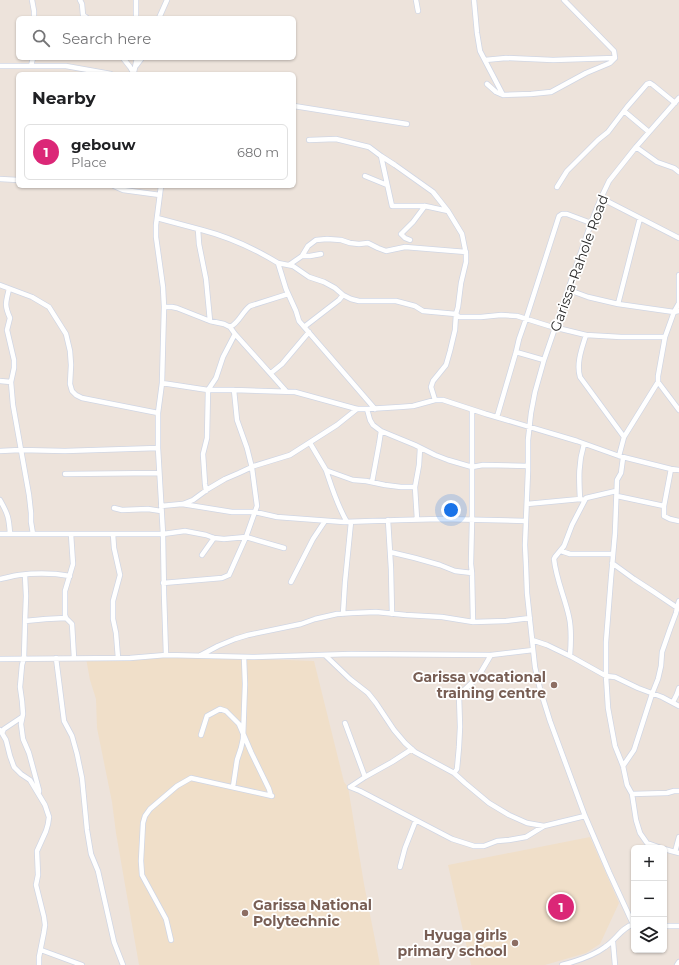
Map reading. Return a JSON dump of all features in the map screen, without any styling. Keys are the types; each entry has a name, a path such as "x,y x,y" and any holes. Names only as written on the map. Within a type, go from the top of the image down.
{"street":[{"path":"32,0 34,16"},
{"path":"80,0 84,16"},
{"path":"136,0 136,16"},
{"path":"161,16 167,0"},
{"path":"416,0 418,11"},
{"path":"474,0 480,51 502,95"},
{"path":"487,84 502,95 551,92 586,73 610,64 615,58 614,51 564,0"},
{"path":"485,60 506,58 553,60 615,58"},
{"path":"31,66 32,60"},
{"path":"125,60 134,71"},
{"path":"134,71 137,60"},
{"path":"134,71 141,60"},
{"path":"0,66 66,66 100,72"},
{"path":"557,187 567,171 608,132 647,84 650,83 675,103"},
{"name":"Garissa-Rahole Road","path":"631,920 585,816 550,721 538,682 526,587 525,545 529,427 530,413 544,360 601,198 609,181 636,147 679,98"},
{"path":"296,106 407,124"},
{"path":"624,111 649,132"},
{"path":"309,140 336,139 369,147 433,192 448,211 462,234 466,252 466,262 461,283 455,330 446,365 433,381 431,387 435,400"},
{"path":"636,147 657,162 674,168 679,172"},
{"path":"381,156 392,206 425,206 448,211"},
{"path":"365,176 387,185"},
{"path":"0,179 16,180"},
{"path":"118,188 123,190 160,195"},
{"path":"162,188 156,225 164,307 162,383 158,413 158,448 163,534 166,655"},
{"path":"601,198 679,238"},
{"path":"410,240 405,238 402,234 425,206"},
{"path":"497,417 519,339 560,216 562,214 567,214 591,223"},
{"path":"157,218 198,229 242,244 278,263 293,266 309,277 324,282 335,288 343,296 359,302 396,300 415,306 423,311 456,314 459,317 501,315 517,316 586,335 615,337 665,337"},
{"path":"618,304 640,218"},
{"path":"198,229 199,244 206,279 210,321"},
{"path":"289,265 302,256 308,246 316,240 327,239 359,244 368,243 386,251 405,247 466,252"},
{"path":"302,256 321,254"},
{"path":"278,263 299,321 375,409"},
{"path":"653,845 647,843 642,837 636,820 632,794 627,785 623,766 614,746 608,708 606,642 617,480 621,473 621,457 624,436 658,382 665,337 679,304 679,275"},
{"path":"0,285 40,301 49,307 58,320 66,334 70,351 70,384 72,391 76,395 82,398 158,413"},
{"path":"9,289 6,302 7,312 10,318 7,330 14,360 11,382 14,416 29,495 33,534"},
{"path":"569,290 618,304 676,312"},
{"path":"230,327 236,325 245,310 250,306 288,294"},
{"path":"304,327 343,296"},
{"path":"164,307 177,308 230,327 286,391"},
{"path":"271,373 282,364 309,332"},
{"path":"206,490 203,454 207,438 208,390 216,378 223,357 235,334"},
{"path":"586,335 579,364 578,371 580,377 624,436"},
{"path":"516,352 544,360"},
{"path":"0,381 11,382"},
{"path":"658,382 679,410"},
{"path":"162,383 208,390 295,392 357,409 413,406 435,400 443,400 621,457 679,470"},
{"path":"164,584 222,578 229,575 246,537 257,506 252,468 237,420 234,390"},
{"path":"114,508 122,510 161,509 193,500 206,490 225,479 252,468 290,456 337,425 357,409"},
{"path":"367,409 370,420 380,431 435,455 472,467 483,465 528,466"},
{"path":"472,410 471,564 473,622"},
{"path":"372,482 380,431"},
{"path":"310,443 326,470 340,510 349,522 343,614"},
{"path":"570,656 570,619 556,573 555,557 564,546 582,500 579,467 584,444"},
{"path":"0,451 65,451 158,448"},
{"path":"417,519 415,487 420,448"},
{"path":"671,469 664,506 664,516 679,521"},
{"path":"326,470 353,480 401,487 415,487"},
{"path":"65,474 159,473"},
{"path":"527,504 582,500 616,493 664,506"},
{"path":"0,500 9,517 10,534"},
{"path":"182,504 232,512 255,512 276,517 325,521 349,522 417,519 526,521"},
{"path":"388,520 392,614"},
{"path":"291,582 313,539 325,521"},
{"path":"0,534 163,534 185,531 224,539 246,537 284,548"},
{"path":"71,534 73,564 65,590 65,615 72,624 74,658"},
{"path":"113,534 114,548 120,575 113,601 113,618 118,658"},
{"path":"202,555 214,538"},
{"path":"561,551 570,554 613,554"},
{"path":"390,552 440,565 455,571 472,572"},
{"path":"612,563 678,609"},
{"path":"0,579 17,575 60,574 70,576"},
{"path":"25,575 26,596 24,658 20,687 23,714 21,724 23,739 29,753 39,790 38,794"},
{"path":"623,766 634,750 658,679 662,652 678,609 679,601"},
{"path":"199,656 235,639 263,631 301,624 327,616 343,614 376,612 442,617 473,622 506,621 530,618"},
{"path":"25,622 66,618"},
{"path":"532,640 547,645 570,656 606,676 615,677 679,706"},
{"path":"0,659 118,658 166,655 244,657 326,656 351,654 492,655 533,650"},
{"path":"454,773 457,769 459,747 459,695 478,677 492,655"},
{"path":"326,656 350,679 368,693 376,702 394,730 415,752 454,773 464,783 509,815 527,823 544,826"},
{"path":"233,787 243,733 245,684 244,657"},
{"path":"56,658 64,721 72,736 82,778 91,854 98,871 114,942 123,965"},
{"path":"673,702 679,688"},
{"path":"171,940 166,919 142,875 141,861 143,823 145,816 150,809 177,786 191,778 271,796 239,724 232,716 226,711 220,709 207,716 201,735"},
{"path":"22,717 1,732 6,740 14,766 21,774 30,780 45,805 48,817 46,831 38,851 38,875 36,885 44,917 44,932 39,965"},
{"path":"345,723 365,777"},
{"path":"412,749 350,787 452,839 474,846 484,846 497,841 526,837 544,826 585,816"},
{"path":"632,794 667,793 679,791"},
{"path":"400,867 405,848 416,820"},
{"path":"667,849 677,853 679,837"},
{"path":"562,965 598,952 613,942 617,936 631,925"},
{"path":"667,926 679,926"},
{"path":"613,942 615,965"},
{"path":"41,950 82,965"}],"shaded area":[{"path":"86,658 235,658 314,661 344,782 348,787 364,884 380,965 139,965 112,802 97,728 96,699 90,680"},
{"path":"590,837 619,903 600,944 586,953 545,965 471,965 448,865"}],"place":[{"name":"Garissa vocational training centre","path":"554,685"},
{"name":"gebouw","path":"561,907"},
{"name":"Garissa National Polytechnic","path":"245,913"},
{"name":"Hyuga girls primary school","path":"515,943"}]}
